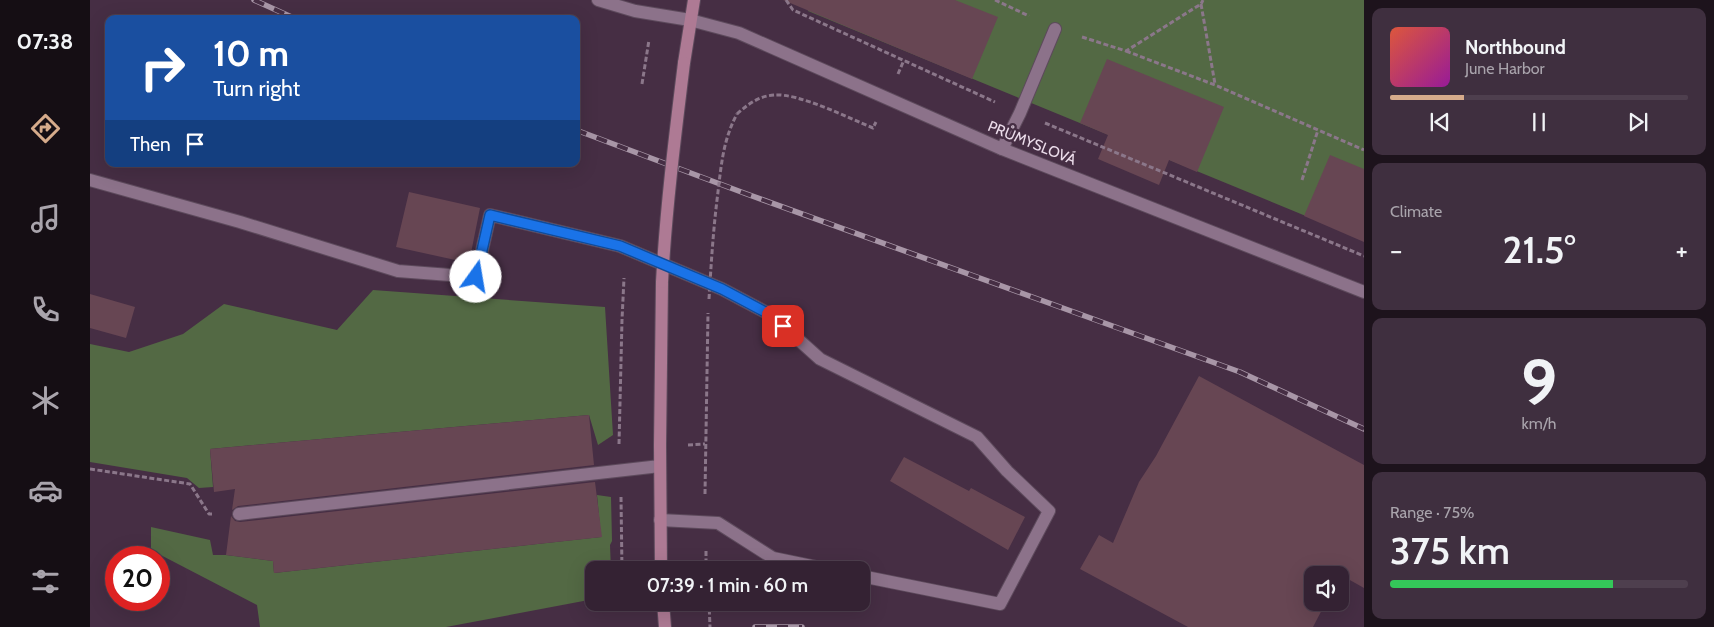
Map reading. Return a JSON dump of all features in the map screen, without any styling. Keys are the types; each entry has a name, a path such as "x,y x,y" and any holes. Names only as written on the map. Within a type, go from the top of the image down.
{"main road":[{"path":"661,561 662,282 665,226 684,63 694,0"},
{"path":"663,611 664,627"}],"street":[{"name":"PRŮMYSLOVÁ","path":"598,0 739,33 1002,149 1364,292"},
{"path":"1002,149 1020,113 1055,28"},
{"path":"90,180 240,222 398,271 476,277 490,215 620,246 730,293 771,315 820,358 976,437 1007,471 1049,511 1000,604 870,578"},
{"path":"239,514 660,466"},
{"path":"660,520 718,523 773,558 788,561"}],"path":[{"path":"786,0 793,10 1020,113 1364,256"},
{"path":"995,0 1055,28 1126,50 1215,85 1364,150"},
{"path":"1126,50 1202,2 1215,85"},
{"path":"709,299 712,247 723,149 737,114"},
{"path":"1302,180 1318,130"},
{"path":"622,561 620,470 622,320 625,270"},
{"path":"706,561 708,309"},
{"path":"90,469 190,484 209,514 239,514"},
{"path":"709,611 710,627"}],"green space":[{"path":"809,0 1364,0 1364,240 808,11"},
{"path":"373,290 605,307 613,435 598,445 589,415 210,449 213,487 199,488 187,478 90,462 90,344 129,352 183,334 224,304 337,330"},
{"path":"597,495 611,497 611,561 585,561 585,601 446,627 260,627 257,605 170,560 170,546 151,546 151,527 210,540 213,555 273,561 274,573 601,537"}],"building":[{"path":"783,0 955,0 998,17 972,79"},
{"path":"1107,59 1224,107 1197,172 1169,160 1159,185 1098,159 1108,135 1080,123"},
{"path":"1330,155 1364,169 1364,242 1304,216"},
{"path":"409,192 480,208 469,263 396,247"},
{"path":"90,294 135,307 126,338 90,328"},
{"path":"1199,376 1364,465 1364,588 1349,580 1349,566 1304,566 1304,611 1321,611 1313,627 1188,627 1080,569 1099,535 1113,543 1139,482 1156,456"},
{"path":"589,415 594,465 238,506 232,510 235,489 214,492 210,449"},
{"path":"904,457 969,491 971,488 1025,517 1008,550 890,481"},
{"path":"595,482 602,537 274,573 273,561 226,555 231,516 235,521 240,522"}],"railway":[{"path":"254,0 287,15"},
{"path":"580,132 744,193 1240,372 1364,429"},
{"path":"755,627 802,627"}],"route":[{"path":"476,277 490,215 620,246 722,289 771,315 783,326"}]}
